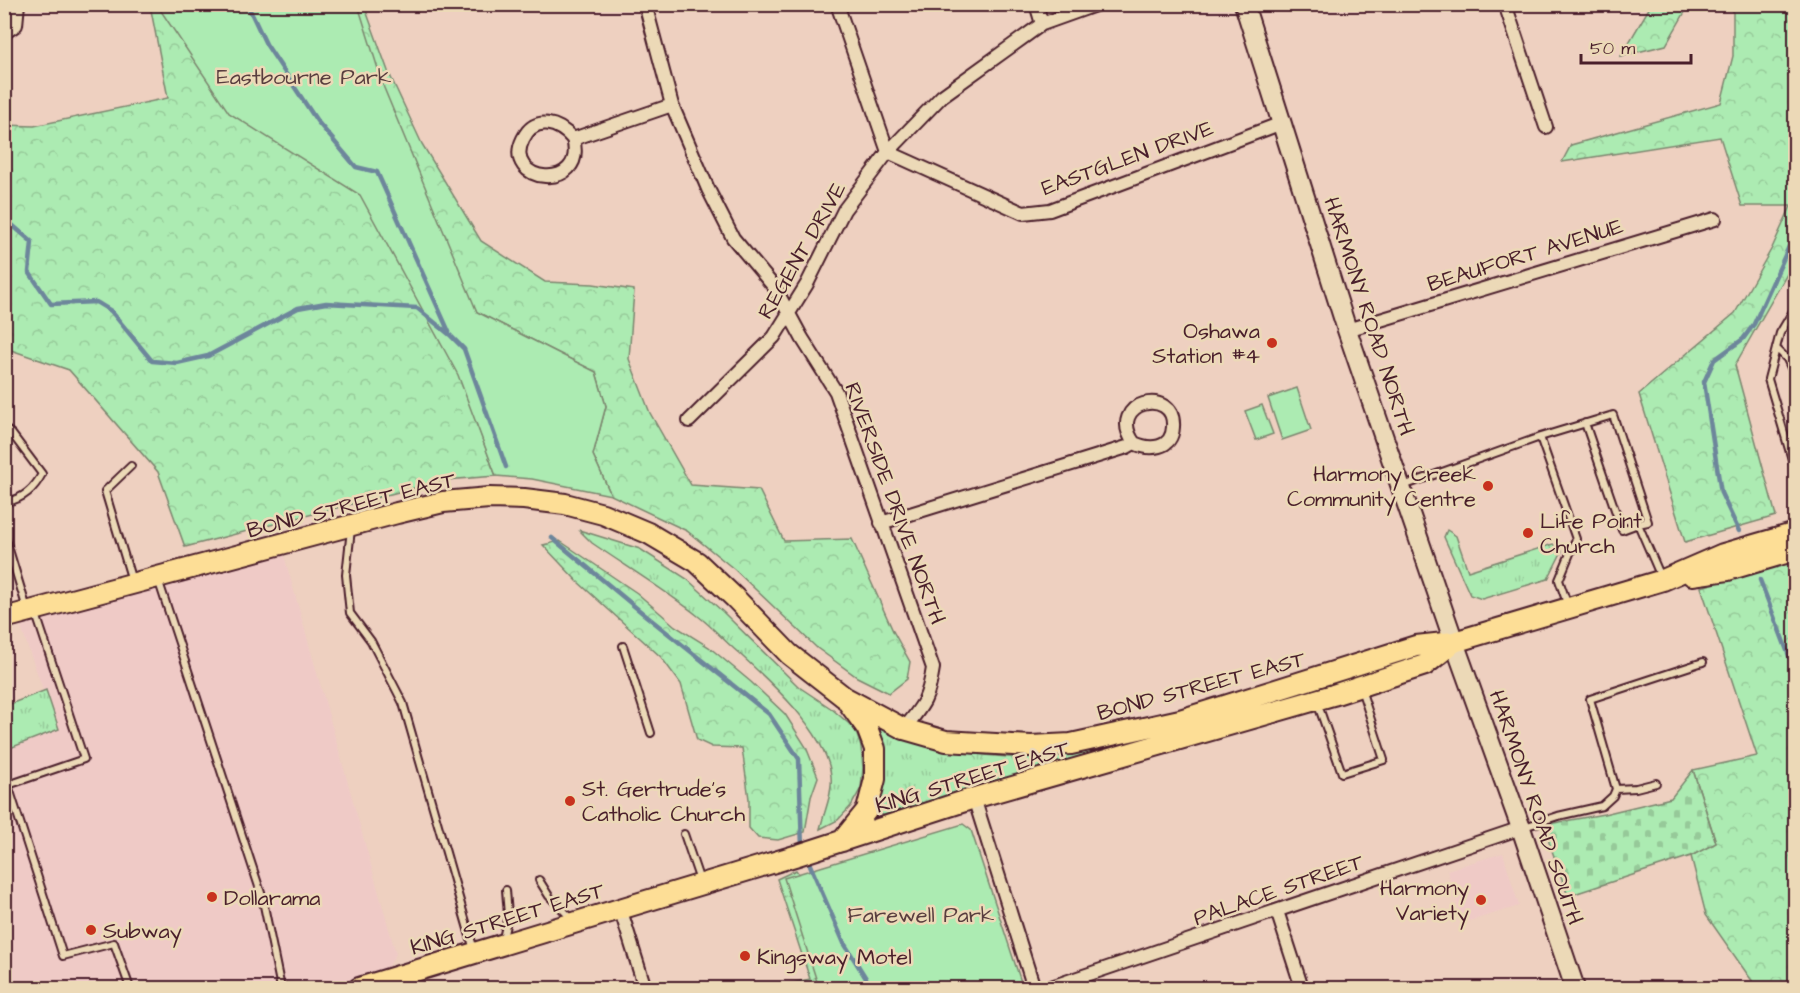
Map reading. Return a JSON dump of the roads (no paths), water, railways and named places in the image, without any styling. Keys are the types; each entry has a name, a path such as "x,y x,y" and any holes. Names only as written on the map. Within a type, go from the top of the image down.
{"main road":[{"name":"HARMONY ROAD NORTH","path":"1244,4 1347,330 1454,642"},
{"name":"BOND STREET EAST","path":"4,618 443,502 489,498 565,504 603,514 648,533 697,562 789,654 844,697 904,729 946,741 980,745 1071,744 1180,720 1416,646 1454,642"},
{"name":"KING STREET EAST","path":"365,988 798,855 974,798 1316,700 1425,665 1454,642 1663,580 1723,554 1796,533"},
{"name":"KING STREET EAST","path":"1663,580 1728,570 1796,550"},
{"name":"HARMONY ROAD SOUTH","path":"1454,642 1521,828 1575,988"},
{"path":"834,843 867,810 875,779 875,748 867,728 844,697"}],"street":[{"name":"RIVERSIDE DRIVE NORTH","path":"645,4 672,105 708,189 733,238 776,288 802,338 836,392 933,668 930,691 925,703 904,729"},
{"path":"837,4 888,152"},
{"path":"1036,4 1042,24"},
{"name":"REGENT DRIVE","path":"689,421 774,337 807,284 844,210 888,152 942,96 1042,24 1098,4"},
{"path":"1504,4 1546,127"},
{"path":"4,33 15,25 18,5"},
{"path":"573,140 672,105"},
{"path":"549,123 558,126 565,130 573,140 572,163 559,175 550,178 533,174 522,160 521,142 532,128 540,124 549,123"},
{"name":"EASTGLEN DRIVE","path":"888,152 1023,213 1050,210 1282,123"},
{"name":"BEAUFORT AVENUE","path":"1347,330 1715,219"},
{"path":"881,523 1134,443"},
{"path":"974,798 1034,988"},
{"name":"PALACE STREET","path":"1048,988 1521,828"},
{"path":"621,908 645,988"},
{"path":"1277,911 1302,988"}],"lane":[{"path":"1796,306 1780,333 1768,379 1796,474"},
{"path":"1776,348 1787,359 1796,380"},
{"path":"1401,486 1540,437 1585,423 1613,415 1648,522 1622,530 1585,423"},
{"path":"4,428 12,434 42,474 36,487 8,502 4,510"},
{"path":"1540,437 1576,539 1559,580 1568,608"},
{"path":"132,466 105,491 133,585"},
{"path":"4,493 8,502"},
{"path":"1638,524 1663,580"},
{"path":"351,525 346,575 350,613 371,641 403,703 475,953"},
{"path":"4,533 84,759 8,785 63,956 114,943 130,988"},
{"path":"158,578 262,896 281,988"},
{"path":"623,646 651,733"},
{"path":"1521,828 1558,816 1602,806 1613,796 1616,789 1590,699 1703,662"},
{"path":"1316,700 1342,773 1384,760 1360,686"},
{"path":"1616,789 1636,788 1656,783"},
{"path":"684,834 701,884"},
{"path":"539,879 549,896 576,922"},
{"path":"501,945 508,915 506,890"}],"waterway":[{"path":"247,4 266,44 317,121 356,167 377,172 449,332"},
{"path":"4,218 32,242 29,272 51,304 96,302 111,311 152,361 177,363 208,356 298,308 326,303 417,308 464,349 506,467"},
{"path":"1739,531 1721,493 1704,382 1714,360 1743,339 1754,324 1796,231"},
{"path":"552,538 769,714 799,759 802,848"},
{"path":"1760,580 1796,674"},
{"path":"807,858 844,943 872,988"}],"place":[{"name":"Oshawa Station #4","path":"1272,343"},
{"name":"Harmony Creek Community Centre","path":"1488,486"},
{"name":"Life Point Church","path":"1528,533"},
{"name":"St. Gertrude's Catholic Church","path":"570,801"},
{"name":"Dollarama","path":"212,897"},
{"name":"Harmony Variety","path":"1481,900"},
{"name":"Subway","path":"91,930"},
{"name":"Kingsway Motel","path":"745,956"}],"park label":[{"name":"Eastbourne Park","path":"304,76"},
{"name":"Farewell Park","path":"921,914"}]}
